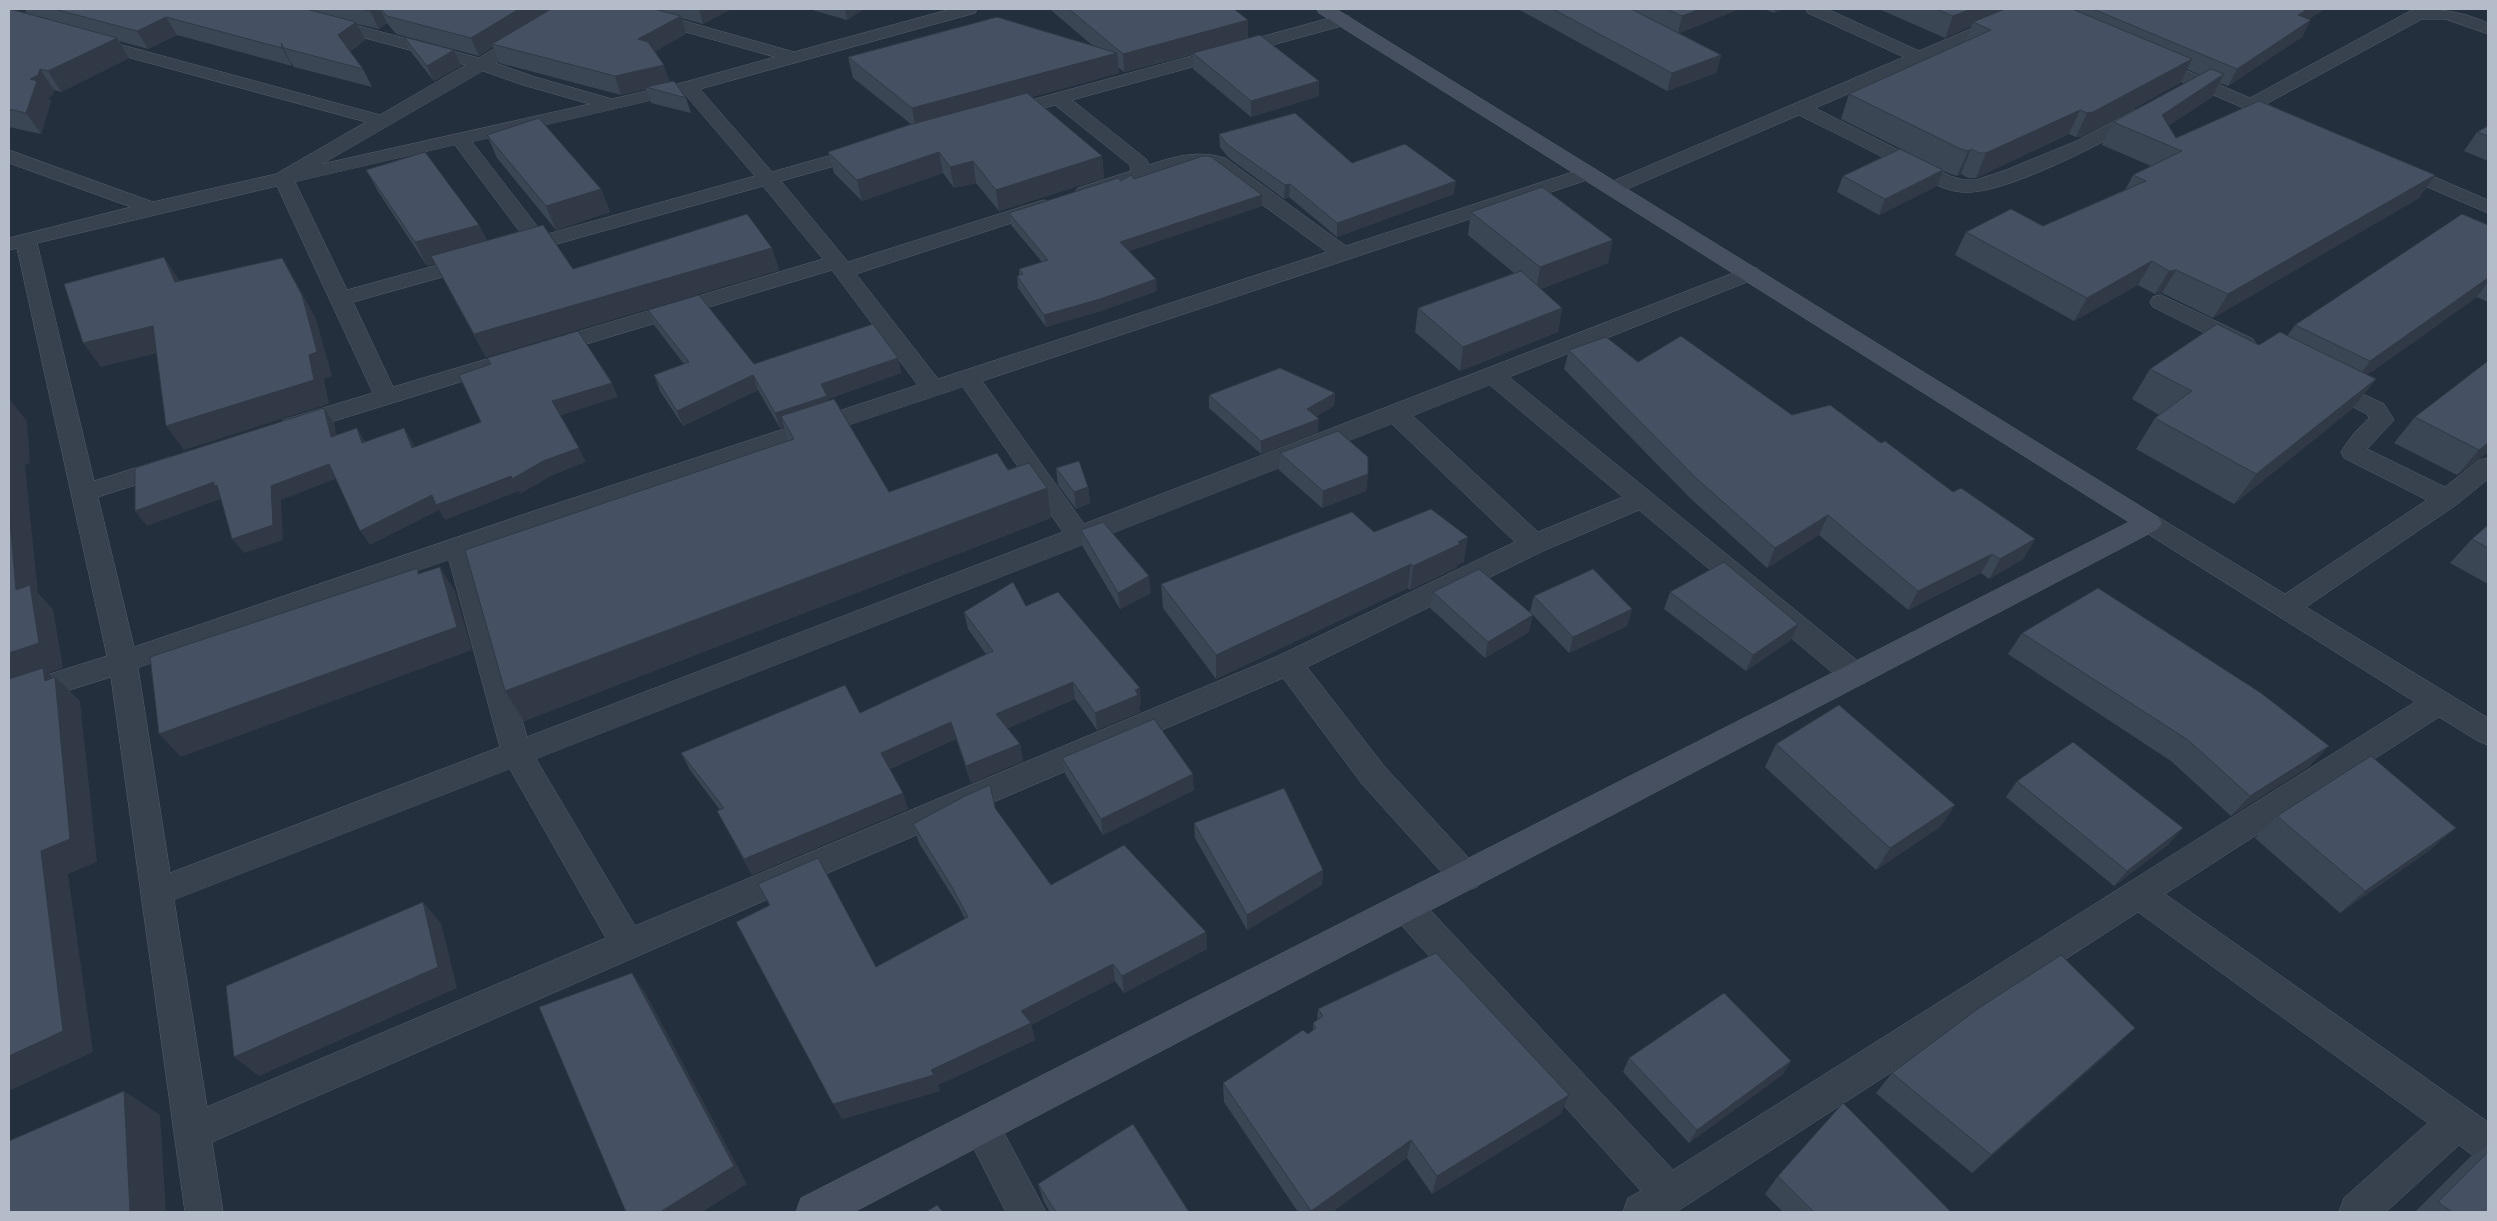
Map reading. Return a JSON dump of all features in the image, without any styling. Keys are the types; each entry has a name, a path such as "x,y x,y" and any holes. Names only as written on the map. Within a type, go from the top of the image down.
{"street":[{"path":"277,9 481,64 529,81 609,104"},
{"path":"283,178 481,64 570,9"},
{"path":"624,9 796,58"},
{"path":"204,1212 123,662 84,493 17,242 152,208 688,87 969,9"},
{"path":"1814,9 1918,57"},
{"path":"1613,188 1918,57 2034,11"},
{"path":"2251,105 2418,14 2431,11 2453,16 2488,29"},
{"path":"983,119 1334,14 2488,733"},
{"path":"69,35 382,121"},
{"path":"2136,56 2306,128"},
{"path":"2182,92 2199,82"},
{"path":"688,87 812,230 934,390"},
{"path":"1058,98 1130,154 1139,163 1141,174"},
{"path":"1800,108 1943,180 1961,186 1978,186 2013,174 2086,144 2155,106"},
{"path":"459,138 539,243"},
{"path":"340,299 880,147"},
{"path":"9,156 152,208"},
{"path":"273,432 386,396 840,266 1196,159 1209,158 1218,162 1344,254"},
{"path":"2379,160 2488,207"},
{"path":"9,698 123,662 458,546 1589,173"},
{"path":"283,178 386,396"},
{"path":"156,893 1396,414 1749,273"},
{"path":"2161,302 2268,355"},
{"path":"2304,373 2376,409 2382,420 2362,437 2353,452 2447,498"},
{"path":"1492,375 1855,675"},
{"path":"968,378 1079,536"},
{"path":"1396,414 1534,544"},
{"path":"84,493 188,460"},
{"path":"2286,607 2447,498 2488,466"},
{"path":"192,1132 1288,664 1534,544 1641,498"},
{"path":"815,1212 2149,523"},
{"path":"458,546 517,754 628,945"},
{"path":"1288,664 1373,775 1466,877"},
{"path":"1406,907 1655,1203 2439,702"},
{"path":"2139,894 2488,1144"},
{"path":"2358,1212 2457,1122"},
{"path":"981,1127 1027,1212"}],"building":[{"path":"9,9 117,38 48,71 40,69 38,75 30,79 37,81 26,113 9,109"},
{"path":"54,9 306,9 356,22 338,35 363,69 284,48 281,43 282,48 166,17 137,31"},
{"path":"381,9 519,9 471,38 387,16"},
{"path":"551,9 654,9 681,16 638,39 648,42 664,65 615,76 492,44"},
{"path":"1069,9 1234,9 1248,20 1123,54"},
{"path":"1553,9 1631,9 1721,55 1672,73"},
{"path":"1667,9 1700,9 1682,16"},
{"path":"1936,9 1971,9 1953,16"},
{"path":"2005,9 2072,9 2192,59 2093,112 2087,113 2080,110 1986,153 1979,153 1971,149 1968,151 1961,149 1849,94 1991,30 1973,22"},
{"path":"2093,9 2308,9 2298,15 2311,20 2237,69"},
{"path":"997,17 1117,53 912,108 848,57"},
{"path":"1260,35 1319,81 1251,101 1193,53"},
{"path":"404,37 454,50 427,66"},
{"path":"2211,69 2224,74 2162,115 2176,138 2259,101 2435,175 2228,294 2176,270 2169,271 2152,261 2087,298 1966,232 2011,209 2043,226 2146,181 2133,175 2182,151 2113,122"},
{"path":"674,81 686,98 646,87"},
{"path":"1027,93 1102,156 996,190 973,161 950,167 939,152 857,180 828,152 909,125"},
{"path":"1295,113 1352,163 1405,144 1456,181 1337,223 1290,184 1285,185 1228,145 1219,134"},
{"path":"539,118 601,189 546,206 487,135"},
{"path":"2488,126 2488,136 2477,132"},
{"path":"1900,149 1943,170 1885,199 1843,176"},
{"path":"425,152 479,225 415,242 366,170"},
{"path":"1203,156 1210,156 1262,195 1120,242 1156,279 1100,299 1044,315 1017,276 1023,274 1019,269 1048,260 1009,213 1118,178 1121,181 1131,175 1134,179"},
{"path":"1542,187 1613,240 1540,267 1471,212"},
{"path":"747,214 772,248 474,334 431,256 543,225 573,269"},
{"path":"2462,214 2488,225 2488,278 2370,361 2295,325"},
{"path":"164,257 175,282 282,258 302,295 317,352 309,355 314,380 166,426 153,326 83,343 64,284"},
{"path":"1521,271 1562,308 1463,347 1418,308"},
{"path":"699,295 754,364 873,324 898,358 821,384 827,396 775,413 753,375 677,411 654,375 689,362 648,310"},
{"path":"2217,324 2259,345 2280,332 2376,379 2256,474 2155,418 2192,391 2150,369"},
{"path":"578,331 612,383 552,401 579,448 543,461 512,479 511,476 436,505 432,495 360,531 329,464 271,486 273,525 232,539 217,485 214,486 214,482 135,511 135,468 324,408 331,437 357,428 362,443 404,428 412,448 481,422 459,375 491,364 487,358"},
{"path":"1681,336 1792,415 1830,405 1881,443 1885,441 1953,492 1961,488 2035,539 2000,559 1992,554 1918,591 1828,515 1775,548 1697,479 1569,350 1606,337 1638,362"},
{"path":"2488,361 2488,443 2479,450 2415,417"},
{"path":"1280,368 1335,393 1307,409 1319,419 1261,441 1209,395"},
{"path":"834,399 889,492 997,453 1008,470 1029,463 1047,488 505,691 465,550 794,439 781,416"},
{"path":"1338,431 1368,457 1368,474 1323,491 1280,453"},
{"path":"1079,461 1088,487 1074,492 1056,468"},
{"path":"9,508 16,590 30,585 39,643 9,653"},
{"path":"1431,509 1468,537 1458,542 1460,544 1413,566 1411,564 1216,655 1161,584 1352,512 1374,532"},
{"path":"1103,522 1149,576 1118,593 1081,530"},
{"path":"2488,525 2488,548 2472,539"},
{"path":"1724,562 1798,624 1753,655 1670,592"},
{"path":"440,567 457,627 159,734 150,657 418,568 418,574"},
{"path":"1479,569 1533,615 1488,642 1433,592"},
{"path":"1593,569 1632,609 1573,637 1534,596"},
{"path":"1013,582 1026,606 1058,592 1140,688 1135,690 1138,695 1095,713 1073,682 996,714 1020,744 966,766 951,722 881,753 903,793 744,859 717,811 724,808 681,753 845,685 860,713 993,651 964,612"},
{"path":"2098,588 2261,693 2329,746 2250,796 2188,740 2022,633"},
{"path":"43,668 45,681 55,677 70,839 41,851 63,1031 9,1056 9,679"},
{"path":"1839,705 1955,805 1890,848 1776,744"},
{"path":"1154,719 1193,774 1101,819 1062,758"},
{"path":"2073,742 2183,828 2127,871 2017,781"},
{"path":"2371,756 2456,828 2365,891 2277,816"},
{"path":"990,785 995,808 1051,885 1124,845 1206,932 1122,976 1113,964 1021,1011 1031,1023 931,1070 934,1075 833,1104 736,922 770,905 758,884 818,858 876,967 968,917 913,824"},
{"path":"1284,788 1323,870 1247,915 1194,823"},
{"path":"423,902 438,967 234,1057 226,986"},
{"path":"1436,953 1569,1095 1437,1176 1411,1140 1311,1211 1223,1083 1303,1030 1308,1034 1316,1028 1313,1023 1323,1016 1318,1009"},
{"path":"2061,955 2135,1028 1991,1155 1892,1073 1979,1008"},
{"path":"632,973 734,1166 660,1212 626,1212 539,1007"},
{"path":"1724,993 1791,1061 1697,1130 1629,1058"},
{"path":"124,1091 130,1212 9,1212 9,1141"},
{"path":"1843,1103 1951,1212 1814,1212 1778,1176"},
{"path":"1133,1124 1189,1212 1056,1212 1038,1184"},
{"path":"2488,1152 2488,1212 2452,1212 2438,1202"},
{"path":"937,1205 943,1212 926,1212"}]}
